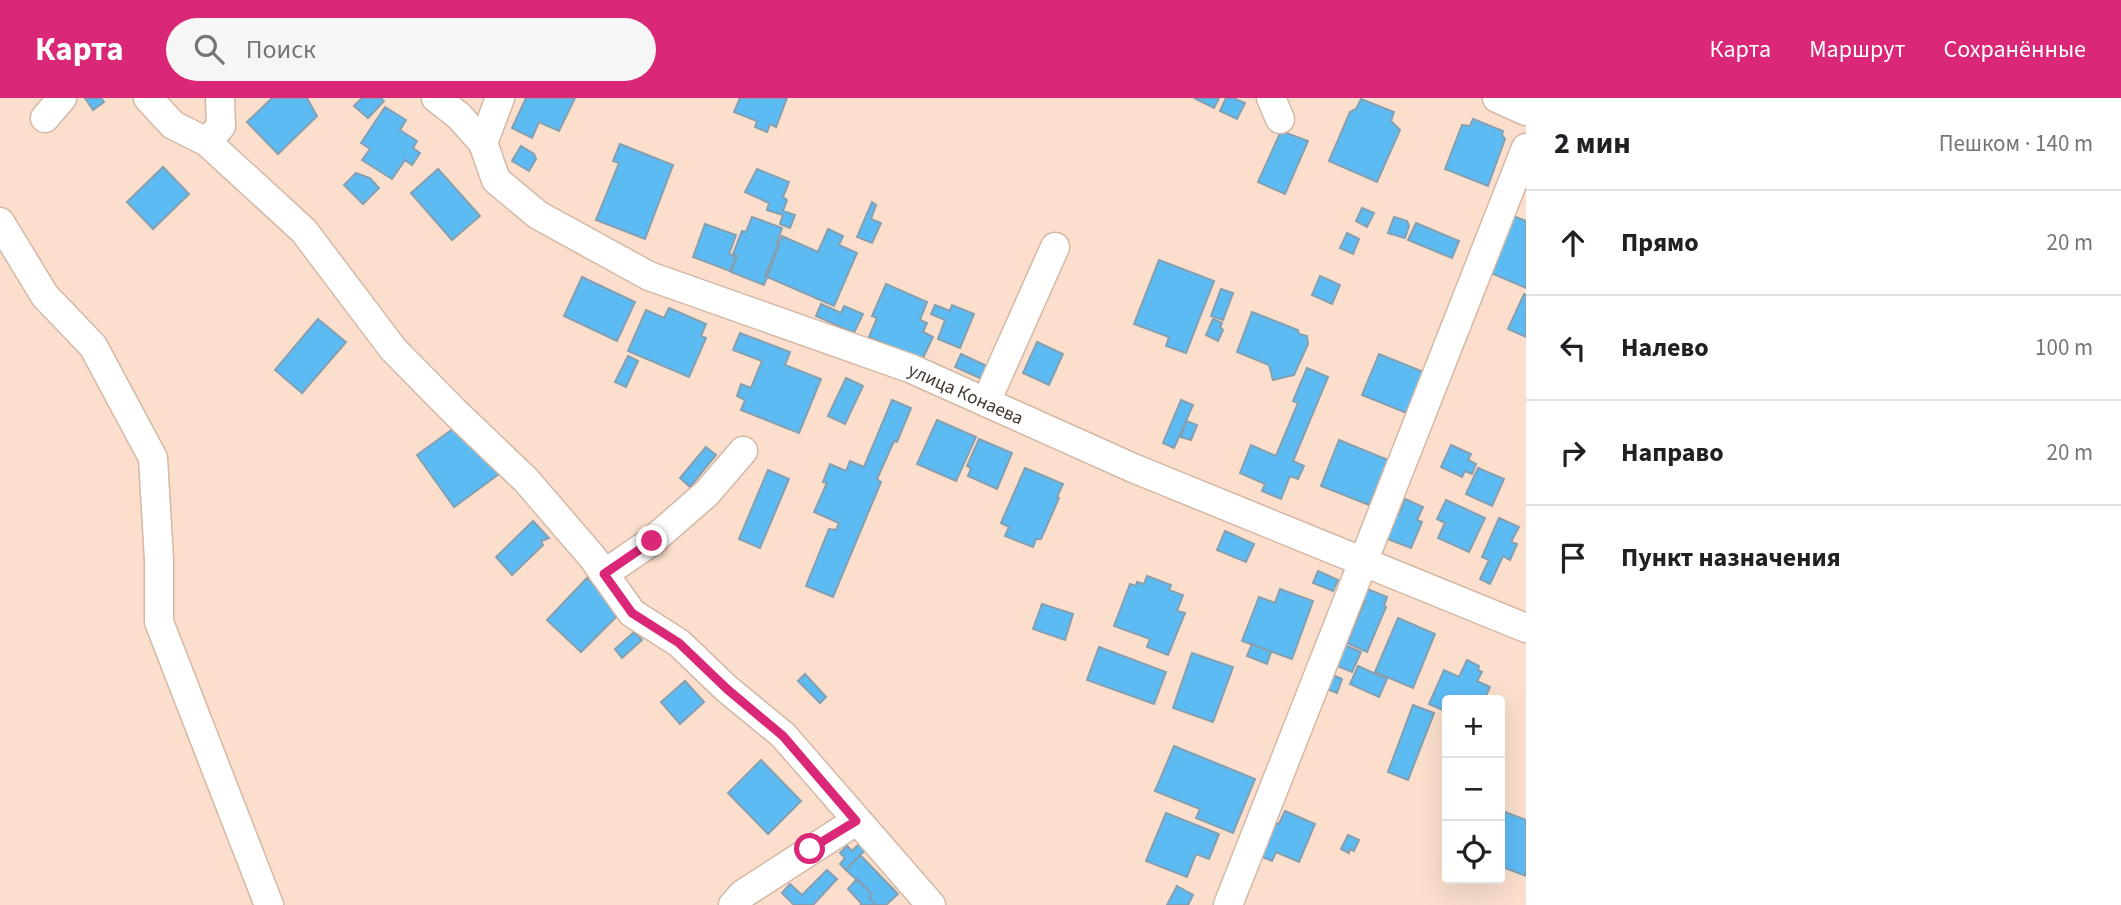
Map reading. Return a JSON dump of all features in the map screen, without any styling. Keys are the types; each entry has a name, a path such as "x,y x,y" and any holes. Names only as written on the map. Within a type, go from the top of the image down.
{"street":[{"path":"148,98 173,125 207,142 304,231 393,349 527,480 604,574 632,613 679,643 727,689 783,736 931,905"},
{"path":"207,142 221,126 220,98"},
{"path":"436,98 459,116 483,143 500,98"},
{"path":"1497,98 1526,111"},
{"name":"улица Конаева","path":"483,143 496,180 538,215 649,276 912,369 1133,468 1526,628"},
{"path":"1228,905 1526,148"},
{"path":"0,222 45,296 93,346 153,458 159,560 159,622 270,905"},
{"path":"986,402 1055,247"},
{"path":"604,574 652,541 707,493 743,451"},
{"path":"733,905 743,894 856,821"}],"building":[{"path":"85,98 101,98 104,102 93,110"},
{"path":"272,98 307,98 317,116 278,154 247,122"},
{"path":"362,98 381,98 384,101 368,118 354,106"},
{"path":"526,98 575,98 559,131 539,122 532,138 512,128"},
{"path":"740,98 787,98 776,127 770,124 767,132 755,127 757,121 734,112"},
{"path":"1194,98 1219,98 1214,108"},
{"path":"1226,98 1245,103 1237,119 1220,111"},
{"path":"1361,99 1394,112 1391,121 1400,130 1377,182 1329,161 1350,112 1356,109"},
{"path":"385,107 406,120 400,130 417,141 413,148 420,153 412,165 405,160 392,179 362,160 370,149 361,143"},
{"path":"1473,119 1503,131 1505,139 1488,186 1445,169 1462,125 1470,126"},
{"path":"1281,131 1308,141 1285,194 1258,182"},
{"path":"620,144 673,165 645,239 596,220 619,163 613,161"},
{"path":"521,146 534,154 536,159 529,171 512,161"},
{"path":"163,167 189,194 153,229 127,202"},
{"path":"438,169 480,216 452,240 411,193"},
{"path":"757,169 789,182 783,197 787,200 783,211 795,215 790,228 780,224 783,215 767,210 769,203 745,192"},
{"path":"356,173 370,178 379,188 363,204 344,185"},
{"path":"872,202 876,205 871,219 881,223 872,243 857,237"},
{"path":"1362,208 1374,213 1367,227 1356,221"},
{"path":"1508,214 1526,221 1526,288 1484,270"},
{"path":"752,217 782,228 777,243 779,245 764,285 731,272 737,256 733,254 742,231 746,232"},
{"path":"1394,217 1407,221 1409,226 1405,238 1388,233"},
{"path":"1416,223 1459,241 1452,258 1408,240"},
{"path":"705,224 736,235 729,254 736,257 730,271 693,257"},
{"path":"828,229 843,236 839,245 857,253 834,306 765,276 782,236 818,252"},
{"path":"1347,233 1359,239 1353,254 1340,248"},
{"path":"1159,260 1214,281 1186,353 1166,346 1169,337 1134,324"},
{"path":"1320,276 1340,285 1332,304 1312,295"},
{"path":"582,277 635,302 617,341 564,316"},
{"path":"886,284 927,302 920,320 927,323 923,332 933,337 922,360 869,337 877,318 872,316"},
{"path":"1221,289 1233,293 1223,320 1211,316"},
{"path":"1524,294 1526,295 1526,337 1508,329"},
{"path":"821,304 841,313 844,306 863,314 854,333 816,316"},
{"path":"935,305 950,311 952,305 974,314 960,348 938,339 945,320 931,314"},
{"path":"669,308 706,324 701,336 706,338 689,377 628,351 646,310 664,318"},
{"path":"1252,312 1307,336 1308,344 1294,375 1273,380 1269,365 1237,352"},
{"path":"318,319 346,342 302,393 275,370"},
{"path":"1213,319 1222,323 1220,327 1223,330 1218,341 1206,335"},
{"path":"740,333 790,352 785,365 821,379 799,433 741,410 745,400 737,396 741,384 751,388 762,361 733,350"},
{"path":"1037,342 1063,354 1049,385 1023,373"},
{"path":"961,354 989,367 984,380 955,367"},
{"path":"1379,354 1426,373 1409,414 1362,395"},
{"path":"628,356 638,361 626,387 615,382"},
{"path":"1307,368 1328,377 1293,461 1304,466 1298,479 1290,476 1281,499 1262,491 1265,484 1240,473 1251,445 1276,456 1298,403 1293,401"},
{"path":"846,378 863,386 845,424 828,416"},
{"path":"892,400 911,408 877,479 881,482 833,597 806,586 829,529 836,530 839,523 814,512 827,483 823,482 830,464 846,471 850,461 864,467"},
{"path":"1181,400 1193,405 1174,448 1163,443"},
{"path":"937,420 976,437 956,481 917,464"},
{"path":"1186,421 1197,425 1191,440 1181,437"},
{"path":"457,426 474,450 487,457 499,474 454,507 417,455"},
{"path":"979,439 1012,453 997,489 968,476 971,468 967,466"},
{"path":"1339,440 1388,460 1369,505 1321,486"},
{"path":"1451,445 1471,454 1468,460 1476,464 1472,474 1465,471 1462,477 1441,467"},
{"path":"706,447 716,455 690,487 680,478"},
{"path":"1025,468 1063,484 1041,539 1036,539 1033,547 1005,536 1009,527 1001,523"},
{"path":"1478,468 1504,479 1492,506 1466,494"},
{"path":"768,470 789,479 760,548 739,539"},
{"path":"1405,499 1423,507 1417,520 1422,522 1411,548 1385,538 1395,512 1399,514"},
{"path":"1446,500 1485,518 1469,552 1438,538 1445,523 1437,519"},
{"path":"1499,518 1519,527 1511,542 1517,544 1510,560 1503,556 1490,584 1480,579 1489,560 1482,557"},
{"path":"533,521 549,538 541,541 543,545 512,575 496,557"},
{"path":"1225,531 1254,544 1246,562 1217,550"},
{"path":"1318,571 1338,580 1333,591 1313,583"},
{"path":"1147,576 1171,585 1169,590 1183,595 1177,611 1185,613 1168,655 1147,647 1150,639 1114,626 1130,584 1144,584"},
{"path":"587,578 608,598 617,616 581,652 547,620"},
{"path":"1365,588 1387,597 1386,607 1367,652 1347,643 1365,601 1360,599"},
{"path":"1280,589 1313,601 1292,659 1242,641 1259,597 1275,603"},
{"path":"1042,604 1073,614 1065,640 1033,629"},
{"path":"1398,618 1435,634 1413,688 1375,672"},
{"path":"634,632 642,640 622,658 615,649"},
{"path":"1340,643 1361,652 1352,672 1332,664"},
{"path":"1252,644 1271,652 1267,664 1247,656"},
{"path":"1099,647 1166,672 1154,704 1087,680"},
{"path":"1192,653 1233,667 1213,722 1173,708"},
{"path":"1467,660 1479,666 1478,670 1482,672 1477,681 1490,687 1486,695 1442,695 1442,710 1429,704 1444,670 1459,677"},
{"path":"1358,666 1387,679 1379,697 1350,684"},
{"path":"805,674 826,697 820,703 798,681"},
{"path":"1333,675 1342,679 1337,693 1327,689"},
{"path":"685,681 704,702 680,724 661,702"},
{"path":"1413,705 1434,713 1408,780 1388,772"},
{"path":"1174,746 1255,779 1233,833 1196,818 1200,809 1155,791"},
{"path":"761,760 801,801 768,834 728,793"},
{"path":"1285,811 1315,824 1299,862 1276,852 1272,861 1257,855"},
{"path":"1505,812 1526,820 1526,876 1505,868"},
{"path":"1166,813 1219,834 1209,859 1196,854 1187,877 1146,861"},
{"path":"1348,835 1359,840 1354,851 1350,849 1349,853 1341,849"},
{"path":"862,841 868,847 846,870 840,864 845,858 840,853 847,846 852,851"},
{"path":"860,855 898,894 886,905 876,905 869,898 872,894 846,870"},
{"path":"827,870 837,879 813,905 794,905 782,893 790,884 802,895"},
{"path":"857,879 872,894 869,898 876,905 860,905 862,904 848,889"},
{"path":"1177,886 1193,895 1188,905 1167,905"}],"route":[{"path":"652,541 604,574 632,613 679,643 727,689 783,736 856,821 810,849"}]}
